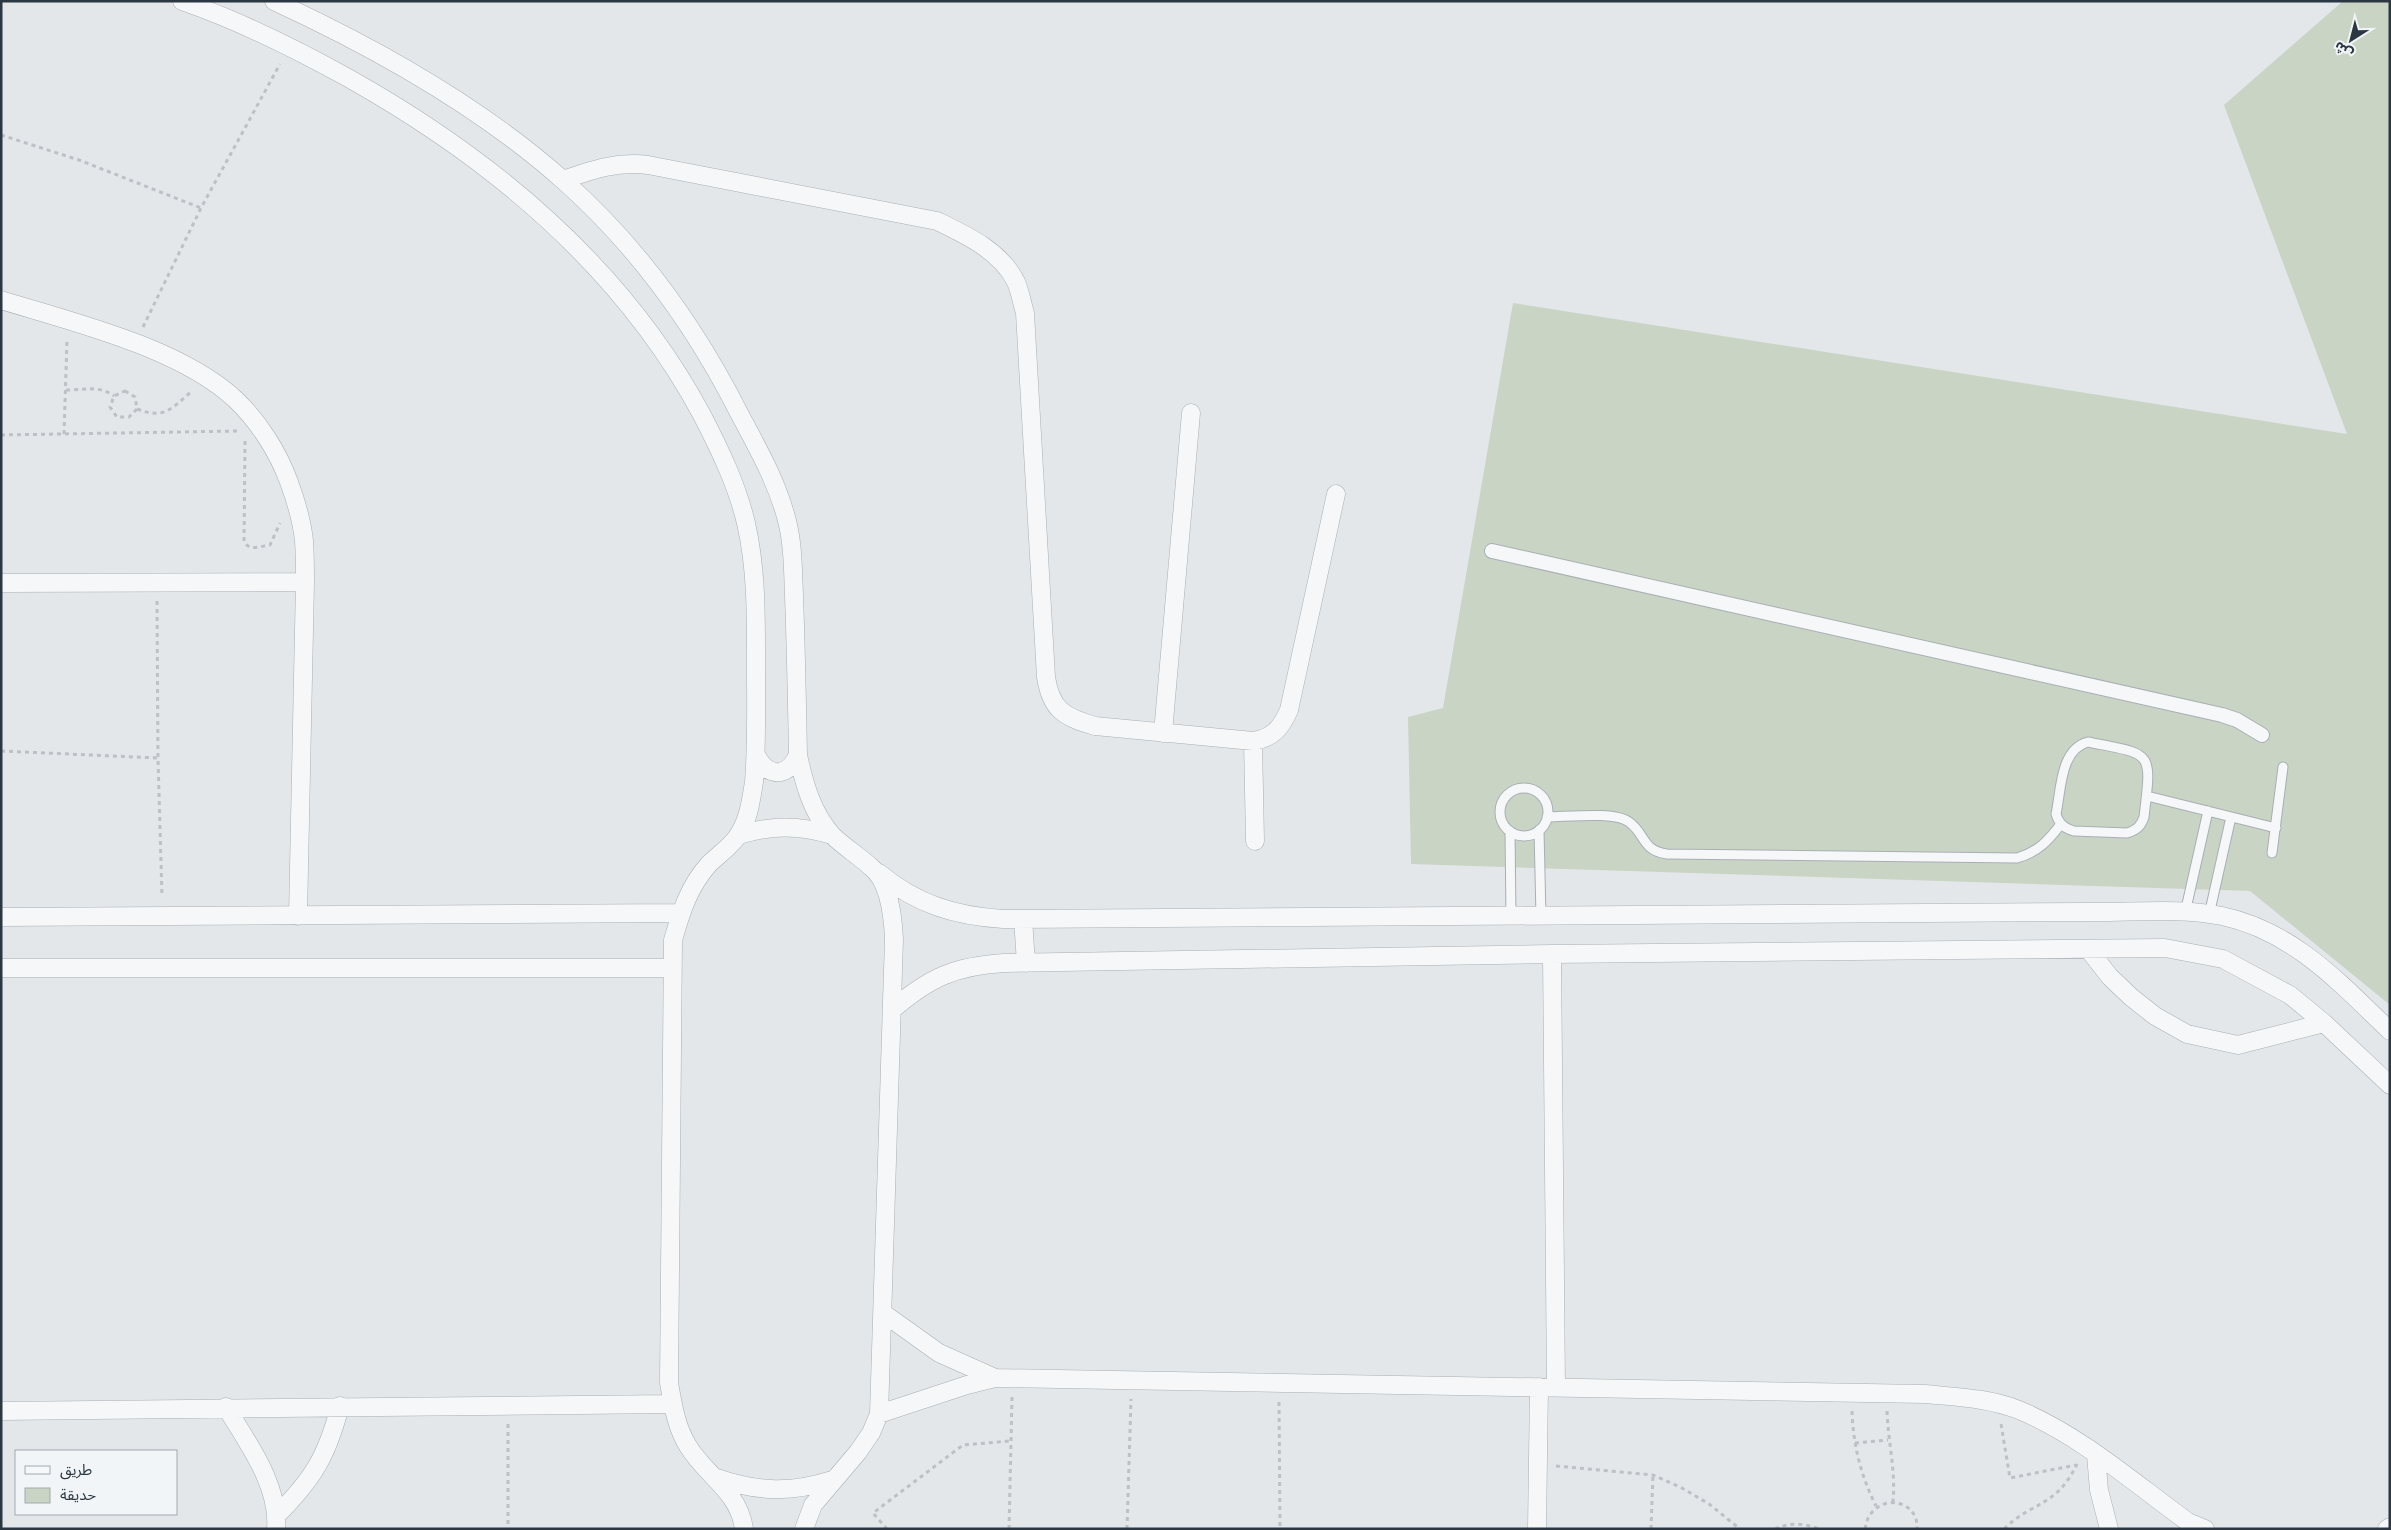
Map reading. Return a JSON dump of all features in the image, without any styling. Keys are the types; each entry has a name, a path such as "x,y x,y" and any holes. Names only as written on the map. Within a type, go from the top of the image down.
{"street":[{"path":"182,1 289,47 376,94 435,131 492,171 552,223 593,263 633,310 663,351 690,394 714,439 735,485 746,523 753,565 756,608 756,755 749,809 739,835 704,870 690,891 680,913 673,940 671,968 669,1383 679,1430 688,1448 701,1464 716,1477 733,1499 744,1529"},
{"path":"274,1 392,60 507,135 563,180 604,220 647,269 686,320 720,375 771,474 787,518 793,563 798,754 804,781 814,810 832,835 896,887 920,901 947,912 975,917 1024,919 2185,913 2209,915 2256,926 2289,942 2319,964 2390,1032"},
{"path":"563,180 612,164 630,162 648,165 937,221 972,238 998,258 1016,282 1025,312 1045,667 1049,696 1059,710 1076,720 1095,726 1253,741 1268,738 1278,730 1289,710 1336,494"},
{"path":"1,300 135,343 206,378 236,400 254,431 282,465 296,502 304,540 305,582 298,916"},
{"path":"1163,733 1191,413"},
{"path":"1492,551 2222,715 2237,720 2262,735"},
{"path":"1,583 305,582"},
{"path":"1253,741 1255,841"},
{"path":"756,755 762,766 772,772 783,772 793,765 798,754"},
{"path":"739,835 761,828 785,826 809,828 832,835"},
{"path":"804,1529 813,1505 871,1433 879,1414 884,1313 893,1009 892,914 886,890 874,868"},
{"path":"1,917 680,913"},
{"path":"1024,919 1026,963"},
{"path":"893,1009 916,989 944,974 973,965 1552,954 2165,948 2223,959 2290,995 2324,1023 2390,1085"},
{"path":"2088,949 2110,976 2131,997 2155,1016 2186,1034 2238,1045 2324,1023"},
{"path":"1537,1529 1538,1464 1547,1388 1552,954"},
{"path":"1,968 671,968"},
{"path":"884,1313 939,1353 1004,1378"},
{"path":"879,1414 966,1385 1004,1378 1924,1394 1997,1403 2018,1410 2056,1428 2089,1450 2183,1525 2205,1529"},
{"path":"1,1411 226,1407 672,1404"},
{"path":"277,1522 318,1468 331,1440 340,1406"},
{"path":"226,1407 260,1465 277,1522"},
{"path":"2089,1450 2109,1529"},
{"path":"716,1477 762,1490 810,1487 832,1480"}],"lane":[{"path":"2088,742 2138,752 2144,758 2149,772 2147,796 2142,824 2134,831 2127,833 2074,831 2061,824 2056,814 2068,757 2082,744 2088,742"},
{"path":"2272,853 2283,767"},
{"path":"1539,830 1525,836 1510,831 1505,826 1500,811 1502,803 1512,792 1519,789 1534,791 1545,802 1547,817 1539,830 1541,917"},
{"path":"2147,796 2276,828"},
{"path":"2185,913 2208,811"},
{"path":"1547,817 1619,818 1630,822 1648,847 1657,852 1667,854 2017,858 2034,852 2042,846 2061,824"},
{"path":"2209,915 2230,817"},
{"path":"1510,831 1511,917"}],"path":[{"path":"135,343 201,208 289,47"},
{"path":"1,135 71,157 201,208"},
{"path":"64,434 68,322"},
{"path":"137,409 152,413 168,412 206,378"},
{"path":"66,390 98,388 107,390 114,396"},
{"path":"125,391 135,397 137,409 130,417 118,417 110,407 114,396 125,391"},
{"path":"1,435 254,431 244,541 246,546 251,548 270,545 279,528 280,519"},
{"path":"157,583 158,758 162,917"},
{"path":"1,751 158,758"},
{"path":"1004,1378 1010,1441 1009,1529"},
{"path":"1127,1529 1131,1380"},
{"path":"1278,1383 1280,1529"},
{"path":"1854,1393 1852,1410 1855,1443 1865,1482 1876,1506"},
{"path":"1886,1394 1888,1440 1894,1471 1893,1502"},
{"path":"1997,1403 2010,1478 2076,1465"},
{"path":"508,1406 508,1529"},
{"path":"1855,1443 1888,1440"},
{"path":"887,1529 873,1513 963,1445 1010,1441"},
{"path":"2004,1529 2015,1520 2046,1503 2056,1495 2076,1465 2089,1450"},
{"path":"1538,1464 1653,1475 1682,1488 1708,1504 1740,1529"},
{"path":"1651,1529 1653,1475"},
{"path":"1865,1529 1868,1516 1876,1506 1893,1502 1904,1506 1913,1514 1917,1529"},
{"path":"1775,1529 1794,1523 1807,1524 1819,1529"}],"green space":[{"path":"2343,1 2390,1 2390,1005 2250,891 1411,864 1408,717 1443,708 1513,303 2347,434 2224,105"}]}
